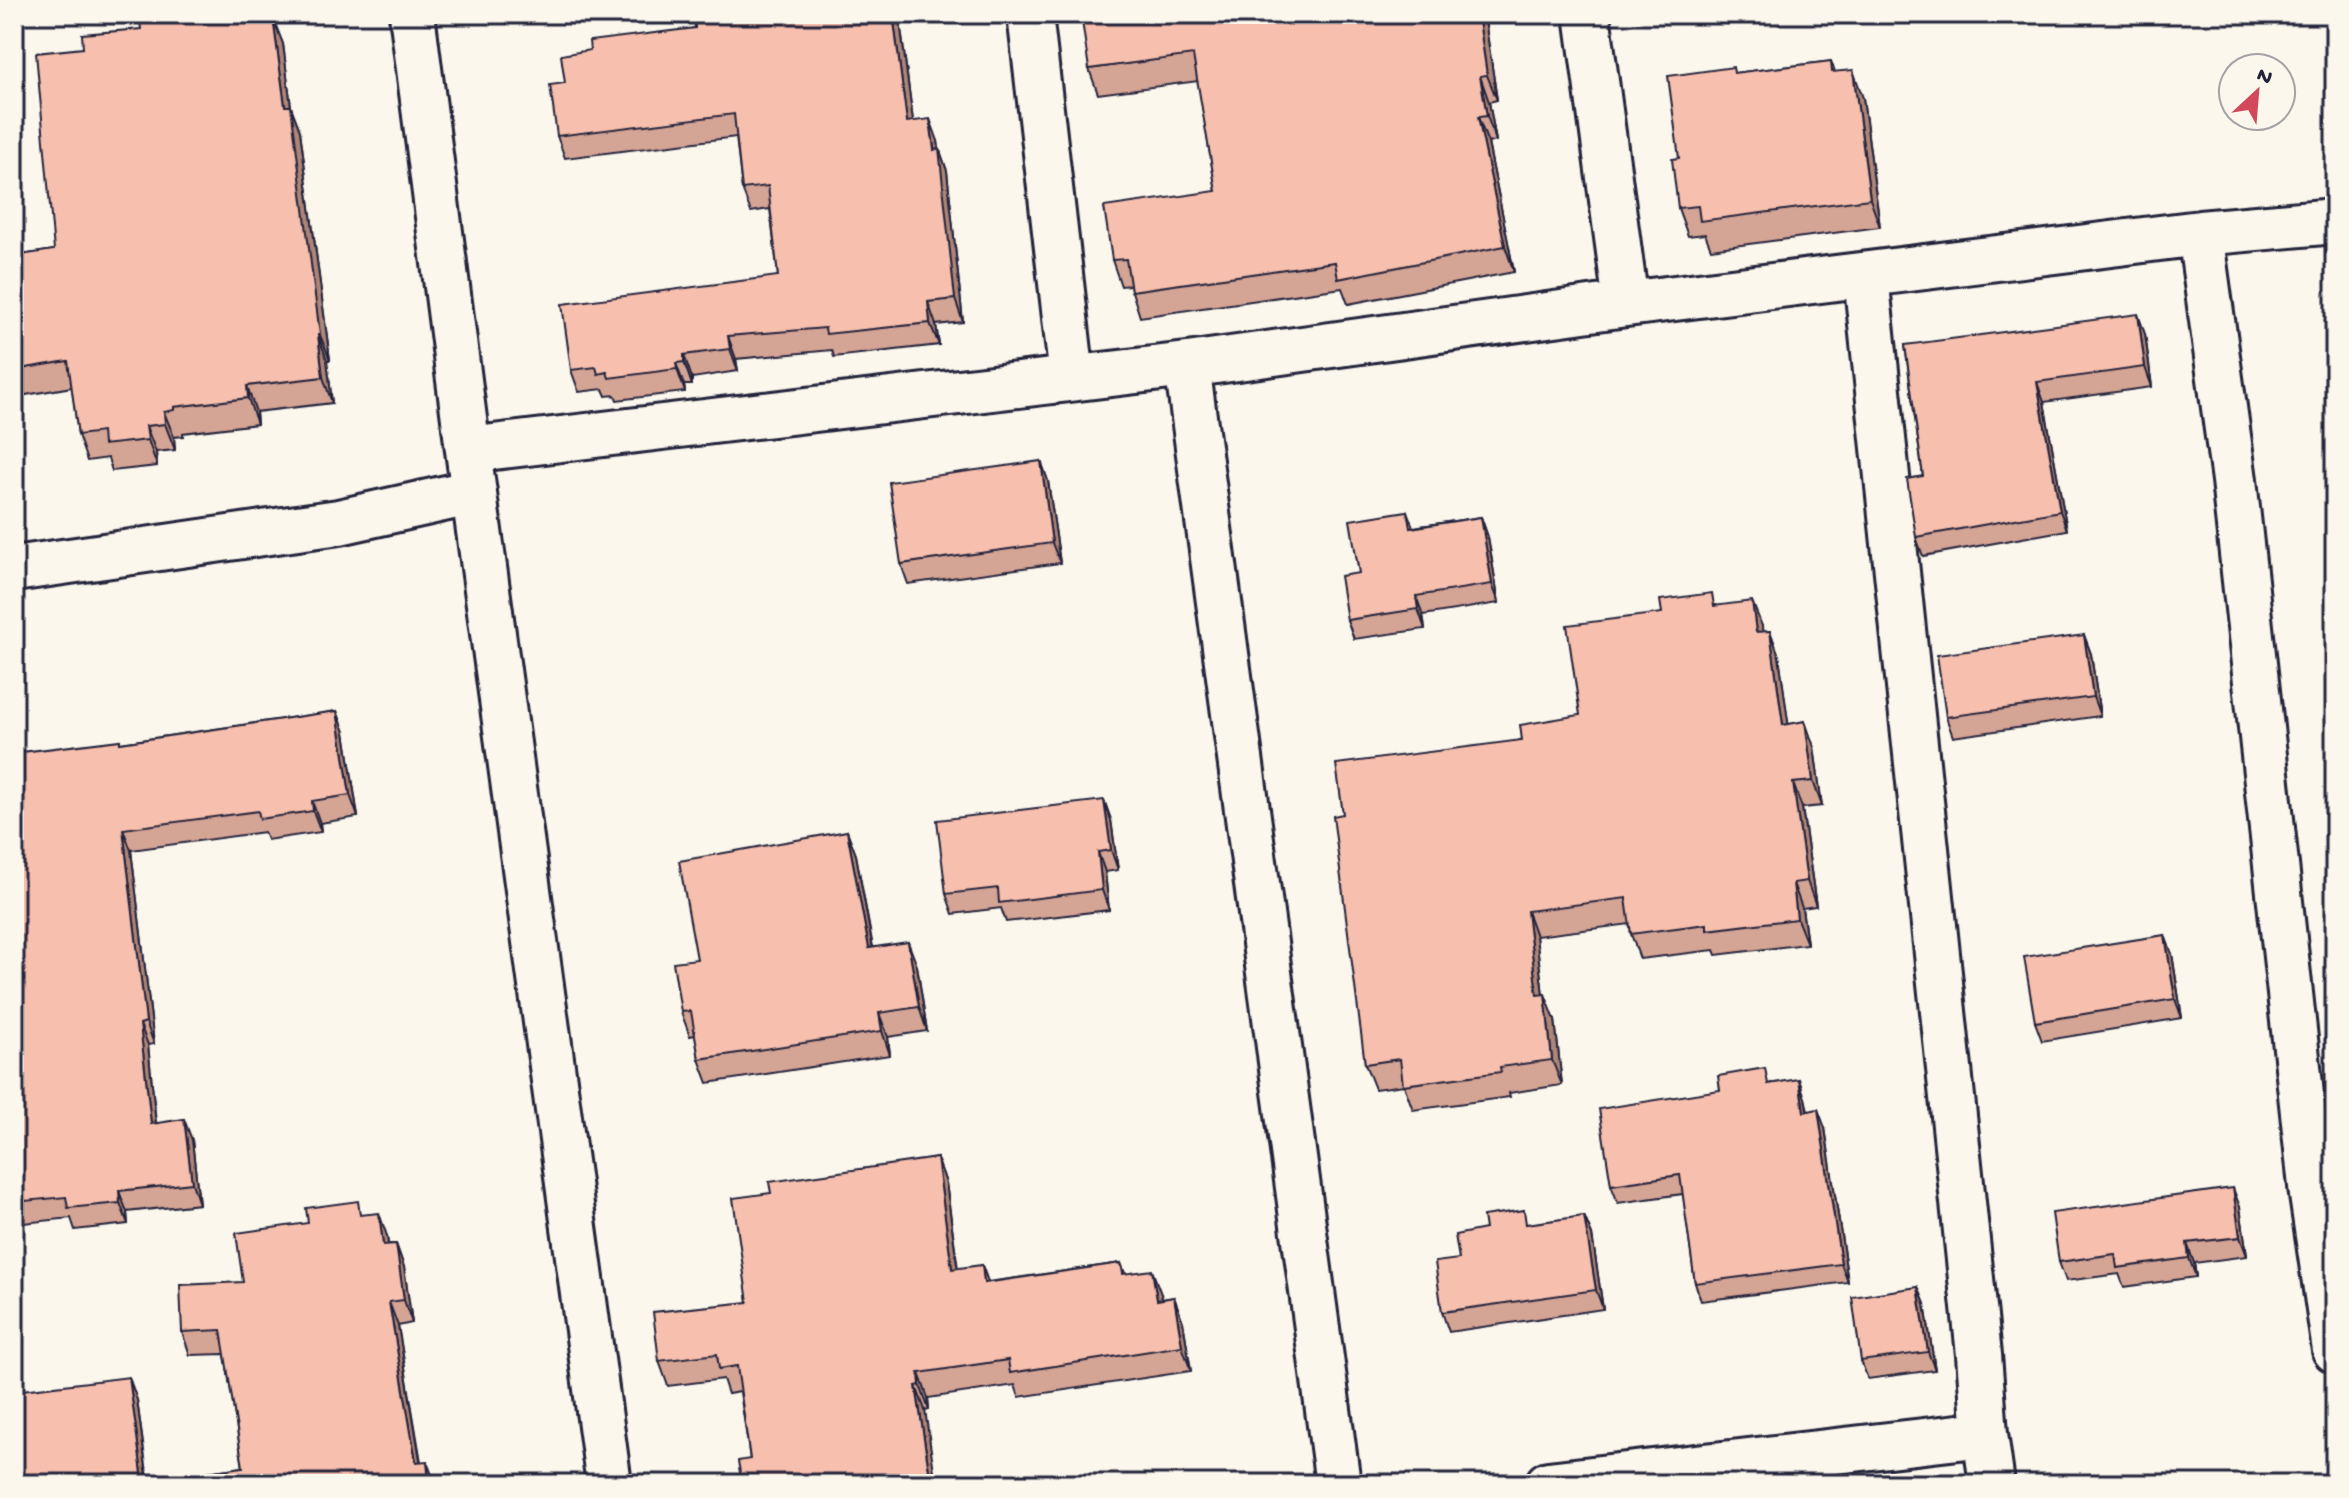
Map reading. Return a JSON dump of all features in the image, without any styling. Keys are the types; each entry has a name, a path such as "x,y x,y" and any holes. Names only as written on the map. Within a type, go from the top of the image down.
{"street":[{"path":"412,14 609,1484"},
{"path":"1030,14 1072,378"},
{"path":"1587,14 1626,304"},
{"path":"14,569 339,522 471,471 1072,378 1626,304 2200,233 2335,221"},
{"path":"2200,233 2234,480 2312,1195 2335,1350"},
{"path":"1866,276 1992,1484"},
{"path":"1187,365 1338,1484"},
{"path":"1548,1484 1985,1434"}],"building":[{"path":"139,14 265,14 266,19 273,18 285,106 291,106 323,377 247,386 248,398 174,407 174,410 164,412 165,424 146,426 148,440 103,445 102,432 78,435 68,361 14,370 14,256 54,250 36,53 83,48 82,34 141,29"},
{"path":"893,14 907,122 930,119 934,150 939,148 955,299 928,302 930,323 826,334 825,328 728,336 730,349 684,355 684,362 676,363 677,369 609,378 607,372 598,374 596,367 571,370 562,304 778,276 768,186 742,189 734,114 557,136 550,85 565,83 561,55 590,50 589,41 695,28 694,15"},
{"path":"1081,14 1478,14 1487,75 1480,76 1487,116 1478,117 1505,246 1338,279 1335,262 1131,291 1126,259 1112,260 1104,207 1216,191 1193,55 1089,69"},
{"path":"1831,61 1832,72 1853,70 1870,199 1700,221 1698,206 1678,208 1672,159 1679,158 1668,76 1733,67 1734,73"},
{"path":"2138,314 2145,367 2037,382 2060,511 1916,537 1907,479 1923,476 1905,345"},
{"path":"1041,461 1052,543 901,564 889,482"},
{"path":"1407,511 1410,528 1481,517 1492,584 1416,596 1418,609 1347,620 1340,576 1359,573 1350,520"},
{"path":"1712,593 1714,606 1752,601 1756,632 1770,631 1783,725 1805,721 1813,781 1793,783 1807,881 1793,883 1797,919 1707,930 1707,924 1631,934 1626,898 1527,911 1537,995 1545,994 1552,1060 1500,1067 1501,1072 1403,1085 1400,1059 1365,1064 1333,816 1343,814 1336,764 1522,740 1520,725 1580,715 1567,625 1662,613 1660,600"},
{"path":"2084,635 2093,697 1946,717 1937,655"},
{"path":"337,711 350,795 312,801 313,811 260,819 258,811 123,829 146,1022 140,1024 151,1124 184,1119 192,1183 119,1191 120,1203 68,1208 66,1197 14,1202 14,753 120,740 120,743"},
{"path":"1104,800 1111,850 1098,852 1102,890 999,903 998,888 946,894 937,820"},
{"path":"847,831 869,948 908,942 919,1007 879,1013 882,1031 699,1059 691,1011 681,1012 673,962 697,959 679,861"},
{"path":"2165,935 2175,999 2035,1022 2024,957"},
{"path":"1765,1068 1768,1084 1799,1079 1804,1112 1818,1109 1841,1264 1695,1283 1680,1175 1611,1185 1599,1109 1720,1090 1718,1076"},
{"path":"937,1158 952,1269 982,1265 984,1283 1121,1263 1123,1274 1152,1270 1157,1300 1174,1297 1182,1346 1010,1373 1008,1360 919,1373 920,1385 916,1386 931,1484 742,1484 738,1461 750,1459 737,1366 719,1369 717,1354 659,1361 653,1312 748,1302 733,1198 771,1193 769,1182"},
{"path":"2233,1188 2240,1237 2187,1243 2189,1258 2117,1268 2115,1254 2059,1262 2052,1213"},
{"path":"358,1201 360,1215 379,1213 383,1245 396,1244 404,1300 389,1302 416,1462 427,1461 429,1484 23,1484 14,1391 129,1377 143,1481 243,1467 221,1330 182,1332 180,1285 243,1282 236,1233 308,1223 306,1208"},
{"path":"1524,1210 1526,1224 1584,1216 1596,1290 1442,1312 1435,1262 1459,1259 1455,1235 1485,1229 1483,1216"},
{"path":"1918,1287 1928,1352 1861,1361 1852,1297"}]}
